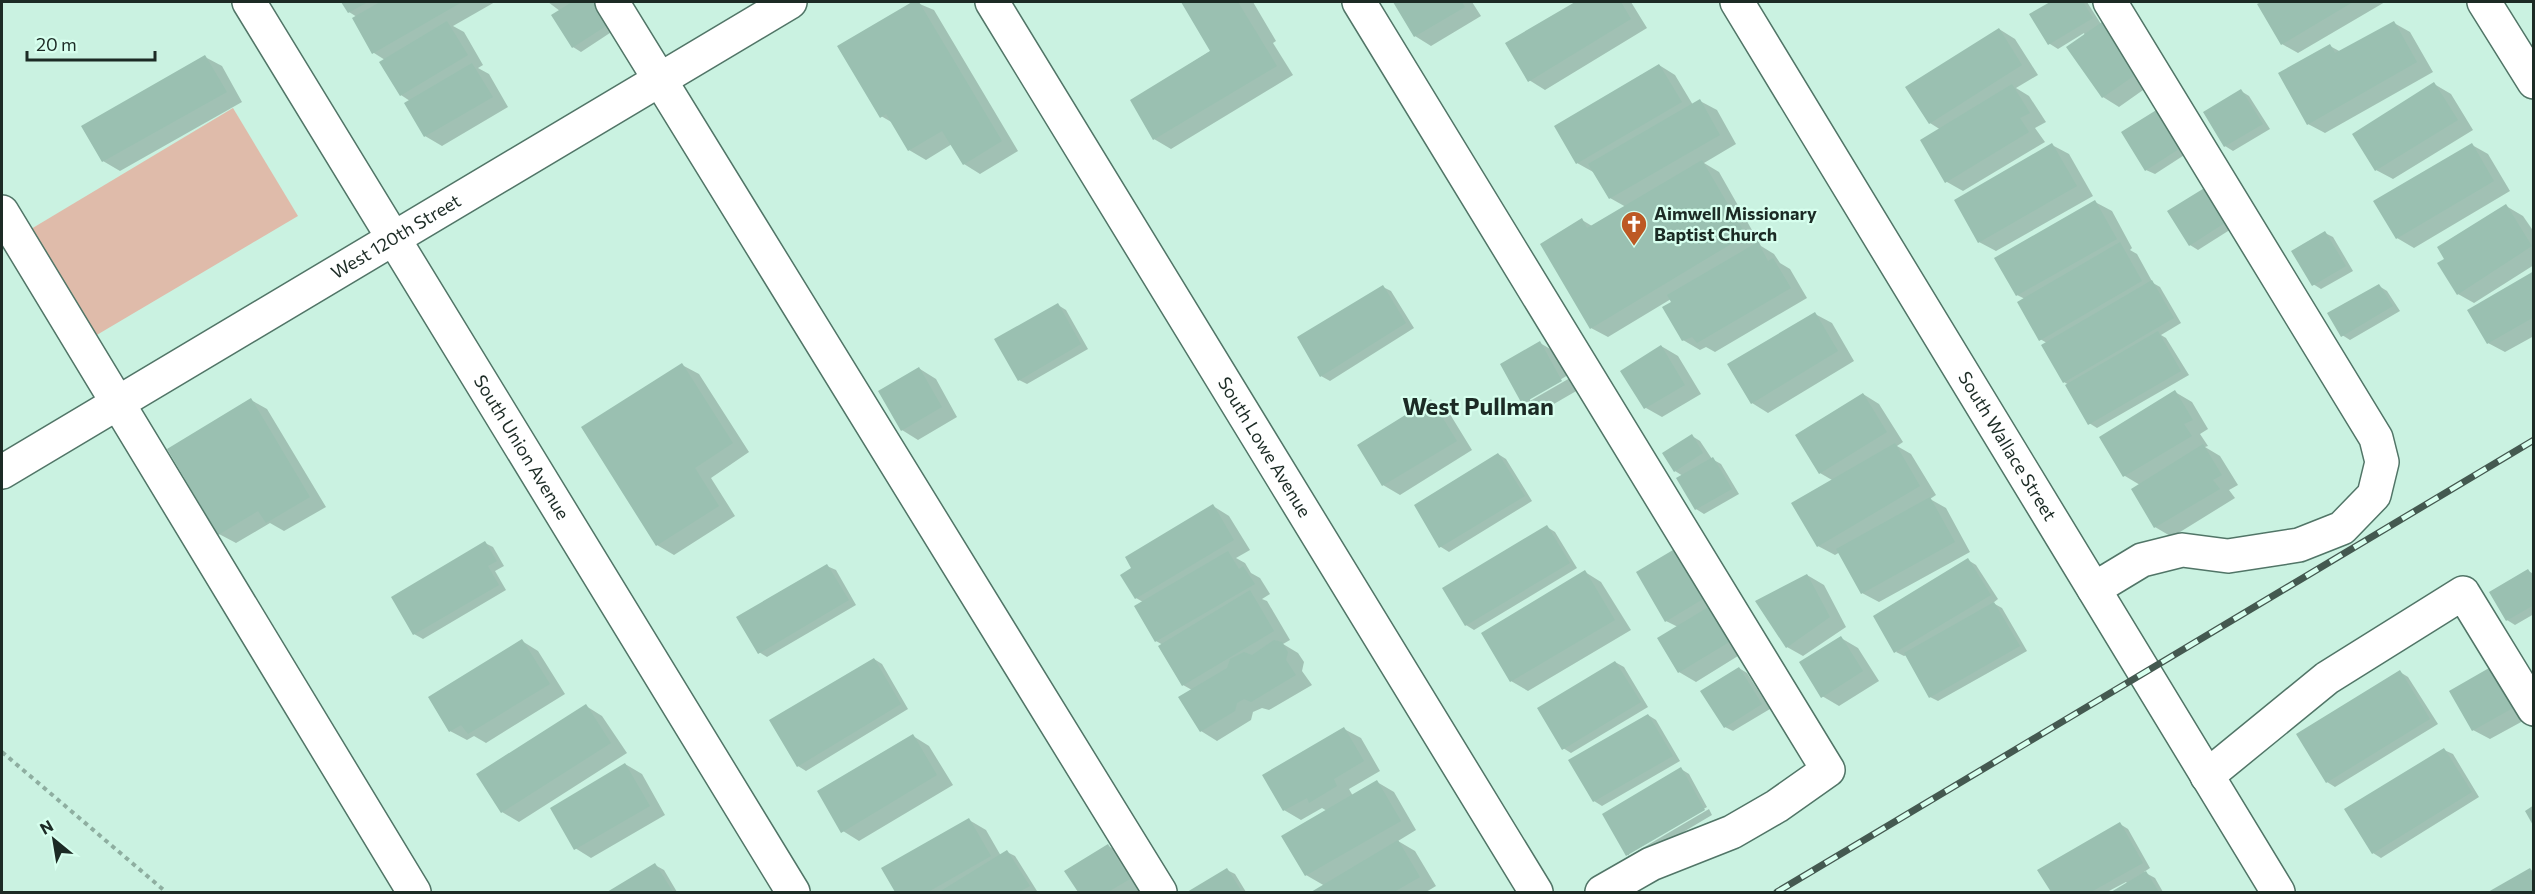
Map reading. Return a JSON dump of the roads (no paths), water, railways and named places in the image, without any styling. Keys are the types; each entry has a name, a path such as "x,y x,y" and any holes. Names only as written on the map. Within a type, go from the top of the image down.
{"street":[{"name":"South Union Avenue","path":"249,2 793,892"},
{"path":"612,2 1160,892"},
{"name":"West 120th Street","path":"2,472 790,2"},
{"name":"South Lowe Avenue","path":"992,2 1536,892"},
{"path":"1359,2 1828,770 1777,806 1731,832 1651,864 1602,892"},
{"name":"South Wallace Street","path":"1737,2 2278,892"},
{"path":"2094,589 2142,560 2172,552 2182,550 2228,556 2299,545 2342,528 2374,495 2382,462 2376,438 2110,2"},
{"path":"2484,2 2534,82"},
{"path":"2,212 414,892"},
{"path":"2207,776 2327,678 2463,593 2534,709"}],"railway":[{"path":"1777,892 2534,440"}],"place":[{"name":"Aimwell Missionary Baptist Church","path":"1634,247"}],"district":[{"name":"West Pullman","path":"1478,407"}]}
